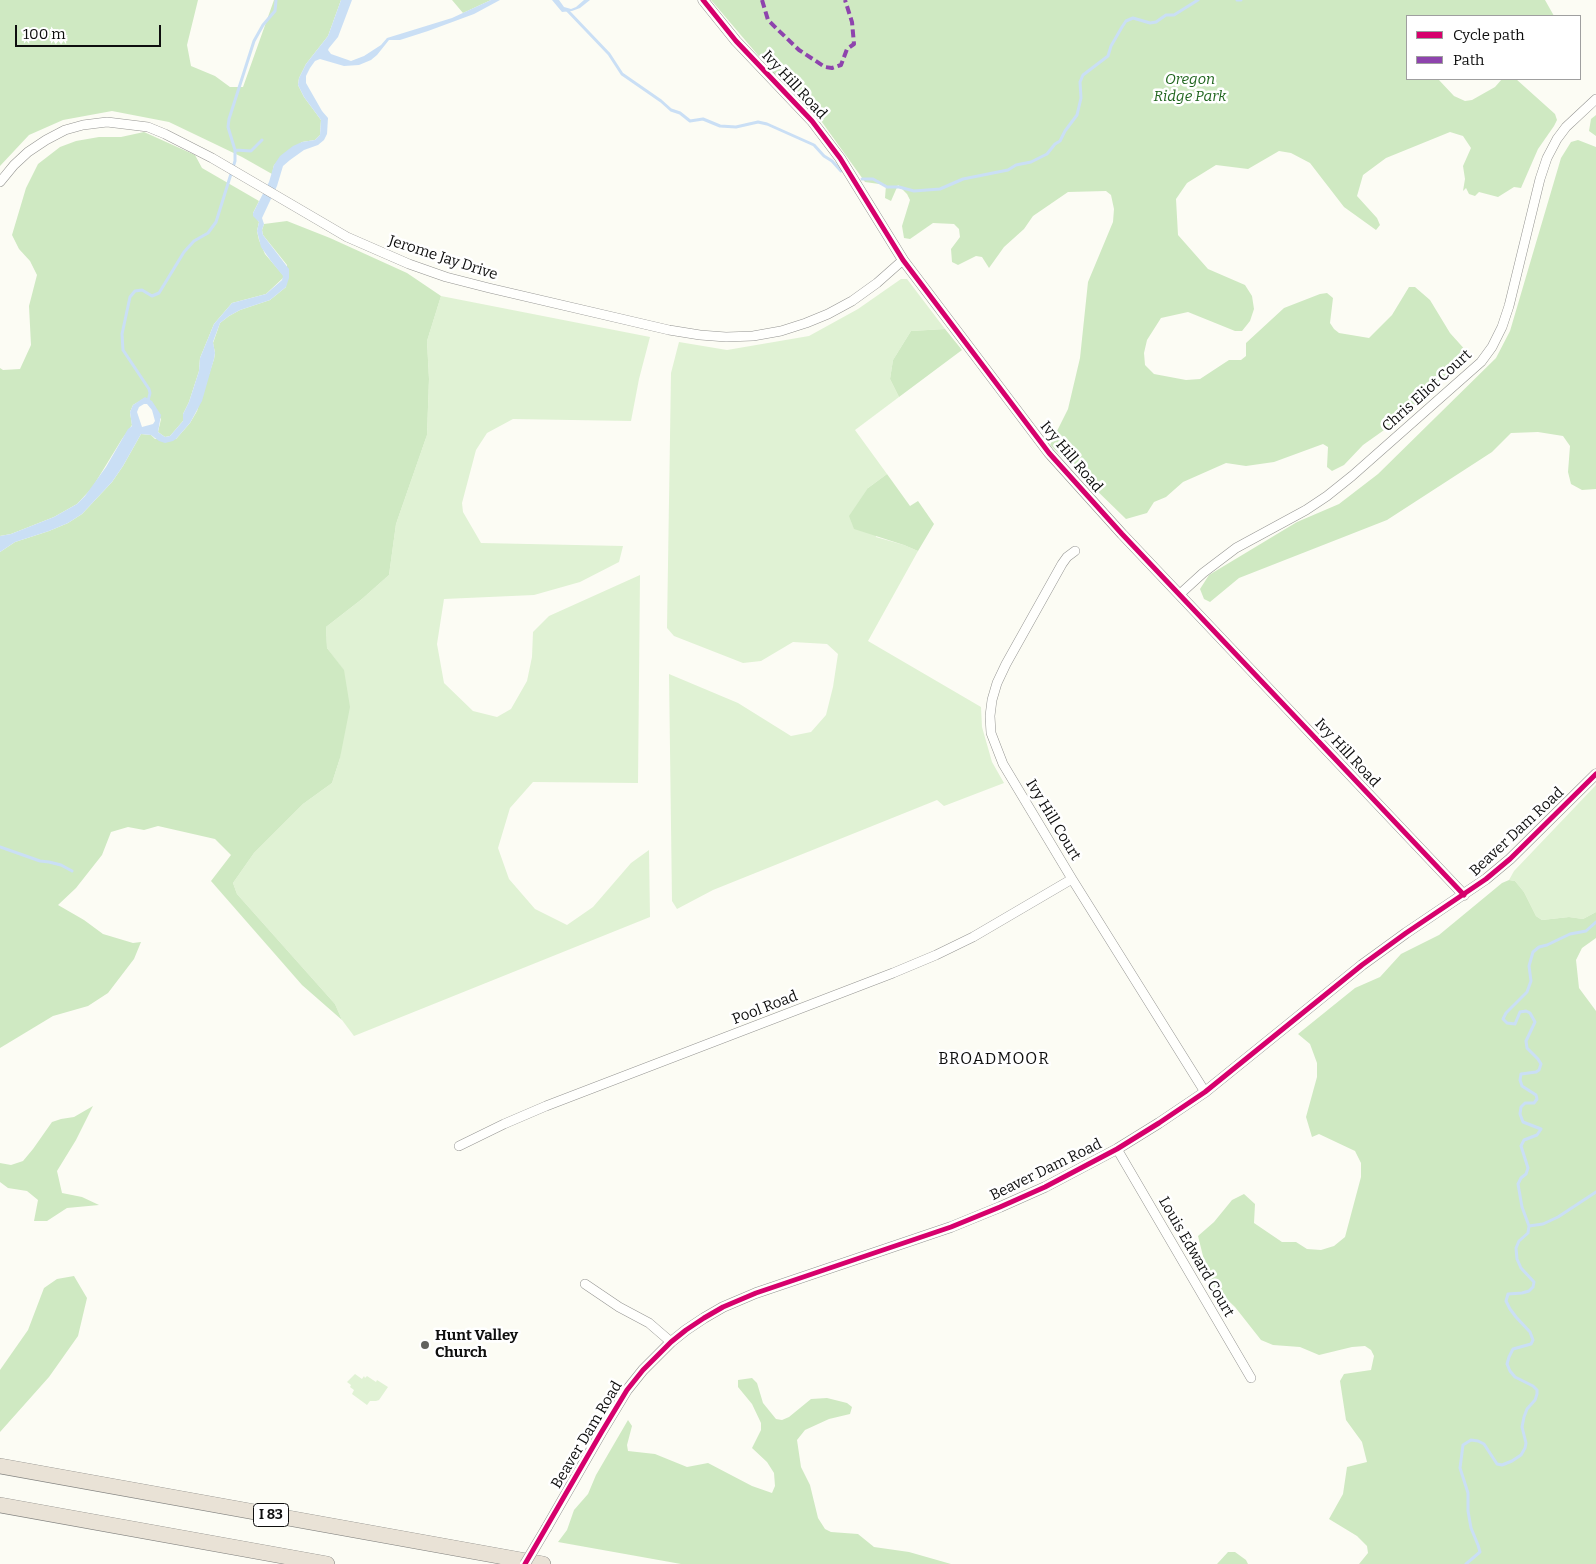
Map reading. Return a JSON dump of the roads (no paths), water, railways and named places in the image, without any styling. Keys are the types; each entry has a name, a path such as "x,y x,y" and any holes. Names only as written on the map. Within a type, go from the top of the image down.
{"highway":[{"name":"I 83","path":"0,1466 543,1564"},
{"path":"0,1505 327,1564"}],"street":[{"name":"Ivy Hill Road","path":"703,0 736,41 812,121 840,158 903,260 1048,452 1116,528 1464,895"},
{"name":"Chris Eliot Court","path":"1180,594 1203,573 1236,548 1306,510 1327,496 1481,362 1495,340 1509,306 1540,179 1547,158 1566,127 1596,100"},
{"name":"Jerome Jay Drive","path":"0,182 28,152 65,130 83,125 107,122 148,127 212,158 347,237 409,264 446,277 488,288 660,328 700,335 726,337 753,336 781,331 806,323 852,301 877,283 903,260"},
{"name":"Ivy Hill Court","path":"1075,551 1062,564 997,683 990,716 991,733 1003,764 1072,879 1205,1092"},
{"name":"Beaver Dam Road","path":"525,1564 627,1390 643,1370 671,1342 723,1307 765,1290 951,1227 1045,1187 1117,1149 1205,1092 1362,966 1406,933 1464,895 1510,859 1596,774"},
{"name":"Pool Road","path":"459,1146 546,1106 920,962 973,937 1072,879"},
{"name":"Louis Edward Court","path":"1117,1149 1252,1378"},
{"path":"585,1284 619,1307 649,1323 671,1342"}],"water":[{"path":"341,0 352,0 338,37 328,50 331,54 351,61 364,56 381,45 387,38 452,18 491,0 500,0 474,14 428,31 400,40 389,40 371,60 359,65 344,66 320,59 315,61 306,76 306,83 328,118 327,134 318,145 304,150 283,166 277,186 262,218 264,224 263,235 289,269 286,287 270,300 240,310 220,323 213,342 214,359 202,401 190,423 176,439 165,443 151,435 141,434 112,482 82,514 68,523 49,531 15,542 0,552 0,536 11,534 54,517 77,504 85,496 106,467 128,429 132,426 130,412 133,405 145,397 152,401 161,415 158,432 165,437 170,436 183,421 183,414 199,371 200,358 214,324 232,303 266,294 282,280 283,276 261,247 257,231 259,222 253,216 253,213 269,182 274,165 280,156 293,146 315,140 320,135 321,120 304,97 298,85 299,78 306,64 328,36","holes":["147,404 152,410 155,421 153,424 142,427 137,412 139,407"]},
{"path":"552,0 559,0 564,7 571,9 584,0 590,0 580,8 562,12"}],"waterway":[{"path":"148,401 149,389 123,350 122,334 130,297 135,291 142,290 152,296 159,293 184,252 194,241 208,233 216,222 235,161 235,150 228,127 229,119 254,41 263,25 275,11 276,0"},
{"path":"862,179 873,179 887,187 899,187 914,191 940,189 963,179 1008,170 1016,165 1031,162 1047,154 1060,141 1077,115 1081,98 1080,82 1083,75 1108,56 1111,46 1126,21 1133,18 1150,23 1156,22 1166,15 1174,15 1198,0"},
{"path":"567,10 609,54 622,74 671,110 680,113 690,121 703,119 720,126 736,127 758,122 767,124 814,145 841,171"},
{"path":"235,150 251,151 262,140"},
{"path":"0,847 40,861 61,865 72,871"},
{"path":"1466,1564 1480,1552 1471,1528 1468,1511 1468,1493 1460,1468 1463,1445 1471,1440 1484,1444 1497,1464 1502,1465 1521,1455 1526,1443 1522,1427 1524,1417 1537,1394 1537,1390 1533,1386 1515,1377 1507,1364 1513,1349 1531,1344 1533,1340 1530,1332 1516,1317 1506,1301 1508,1294 1529,1291 1533,1287 1534,1282 1521,1268 1517,1259 1516,1248 1519,1241 1528,1233 1529,1226 1522,1207 1518,1184 1528,1168 1521,1146 1524,1140 1537,1135 1541,1129 1523,1122 1520,1114 1521,1107 1525,1103 1534,1103 1537,1099 1536,1095 1522,1086 1520,1080 1521,1074 1536,1072 1541,1064 1527,1048 1526,1041 1535,1022 1530,1013 1526,1011 1520,1012 1515,1024 1507,1023 1503,1019 1506,1013 1527,992 1531,981 1529,966 1533,952 1539,947 1570,934 1586,931 1596,922"},
{"path":"1529,1226 1543,1224 1558,1217 1596,1192"}],"place":[{"name":"Hunt Valley Church","path":"425,1345"}],"district":[{"name":"BROADMOOR","path":"994,1060"}],"park label":[{"name":"Oregon Ridge Park","path":"1190,88"}]}
